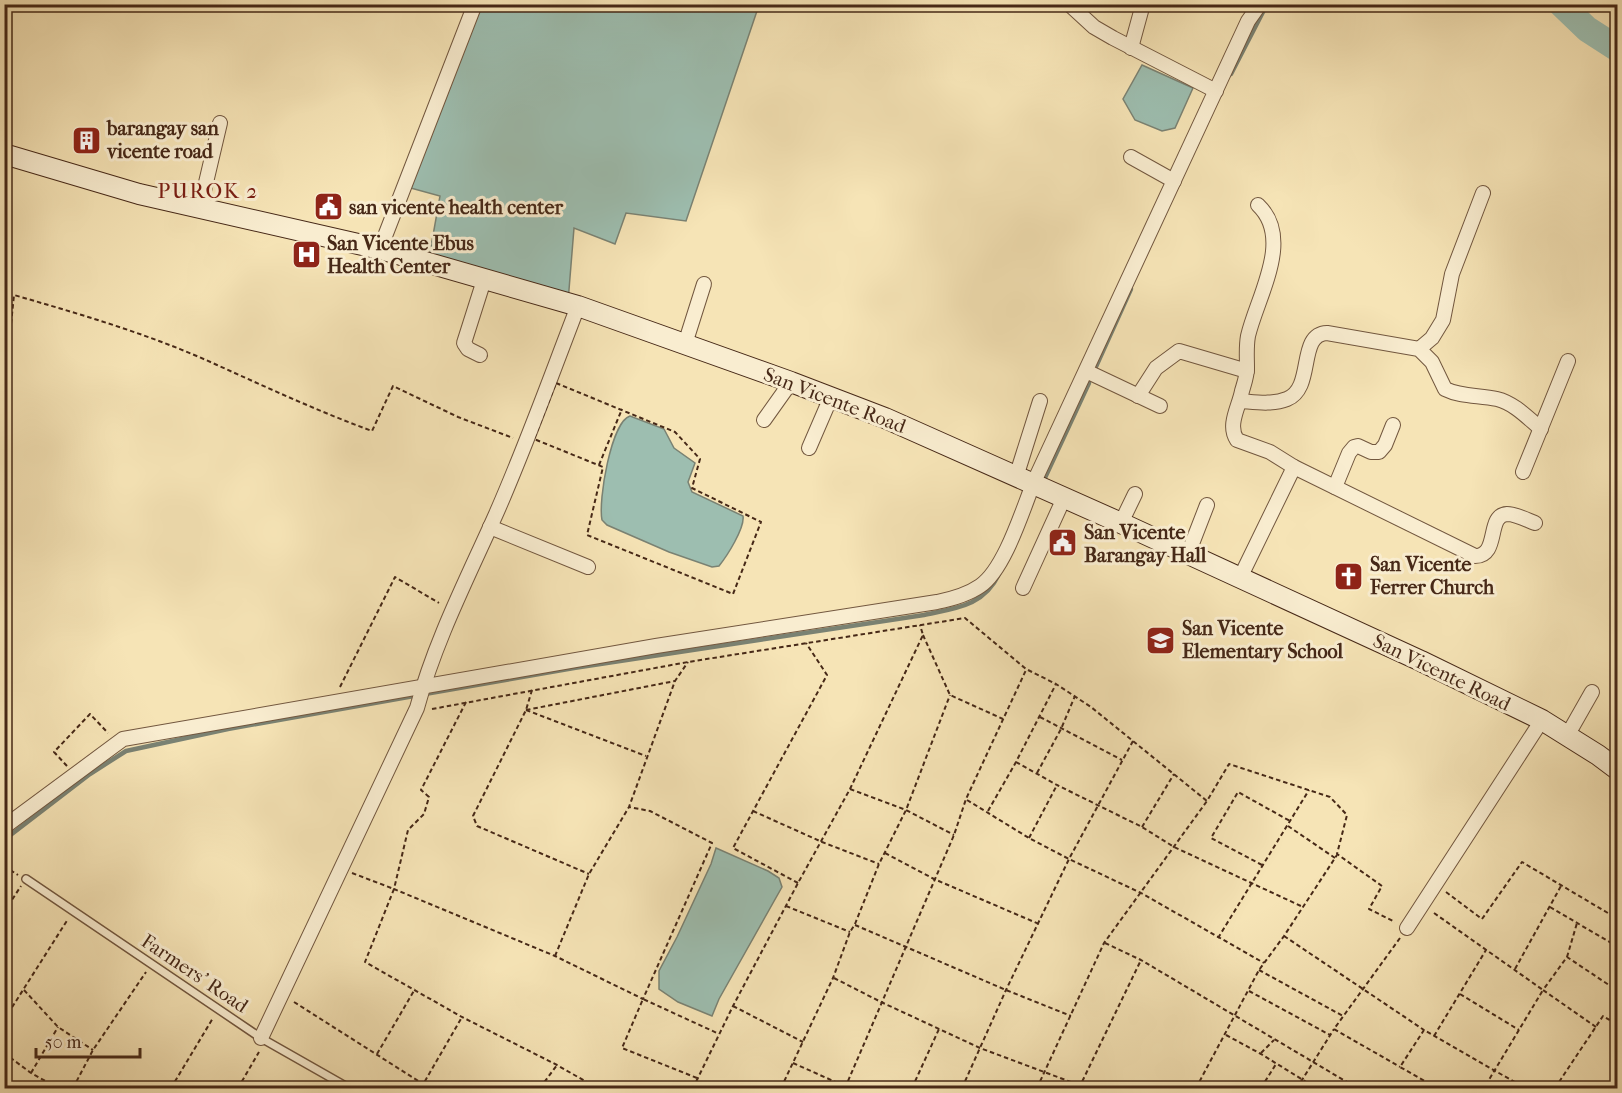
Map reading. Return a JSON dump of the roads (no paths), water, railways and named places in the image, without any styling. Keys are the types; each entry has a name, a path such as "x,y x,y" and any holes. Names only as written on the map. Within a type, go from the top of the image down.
{"street":[{"path":"380,249 476,4"},
{"path":"1069,4 1094,27 1216,91"},
{"path":"1131,48 1143,4"},
{"path":"1025,481 1086,371 1248,21 1260,4"},
{"path":"200,208 220,123"},
{"name":"San Vicente Road","path":"4,154 139,194 380,249 578,306 831,397 885,418 1121,523 1421,661 1542,720 1617,770"},
{"path":"1131,157 1174,181"},
{"path":"1419,349 1432,338 1443,320 1452,274 1483,193"},
{"path":"1258,205 1267,213 1273,230 1272,265 1248,338 1247,371 1233,427 1238,440 1270,453 1293,467 1475,556 1489,549 1495,524 1501,516 1508,514 1535,523"},
{"path":"480,355 468,349 464,343 484,280"},
{"path":"685,344 704,284"},
{"path":"261,1042 417,708 422,685 520,459 578,306"},
{"path":"1240,401 1272,402 1288,399 1294,394 1304,375 1311,343 1323,332 1419,349 1432,362 1445,389 1506,402 1541,429"},
{"path":"1138,396 1156,368 1179,351 1247,371"},
{"path":"1523,472 1568,361"},
{"path":"1086,371 1160,406"},
{"path":"764,420 791,382"},
{"path":"809,448 831,397"},
{"path":"4,827 123,739 422,685 953,598 981,586 995,571 1025,481 1040,401"},
{"path":"1335,487 1349,453 1354,447 1379,452 1385,445 1393,425"},
{"path":"1240,578 1293,467"},
{"path":"1121,523 1135,494"},
{"path":"1023,588 1064,498"},
{"path":"1188,554 1207,505"},
{"path":"490,527 588,567"},
{"path":"1567,736 1592,692"},
{"path":"1407,928 1542,720"}],"lane":[{"name":"Farmers' Road","path":"26,879 261,1042 349,1089"}],"waterway":[{"path":"1561,4 1587,29 1618,49"},
{"path":"1231,74 1264,10"},
{"path":"1094,371 1131,289"},
{"path":"1043,482 1089,383"},
{"path":"425,694 574,668 936,613 968,604 977,599 993,585 999,574"},
{"path":"4,840 90,774 126,751 228,729 414,696"}],"place":[{"name":"barangay san vicente road","path":"86,140"},
{"name":"san vicente health center","path":"328,207"},
{"name":"San Vicente Ebus Health Center","path":"306,254"},
{"name":"San Vicente Barangay Hall","path":"1063,543"},
{"name":"San Vicente Ferrer Church","path":"1349,576"},
{"name":"San Vicente Elementary School","path":"1161,640"}],"district":[{"name":"PUROK 2","path":"208,191"}]}
